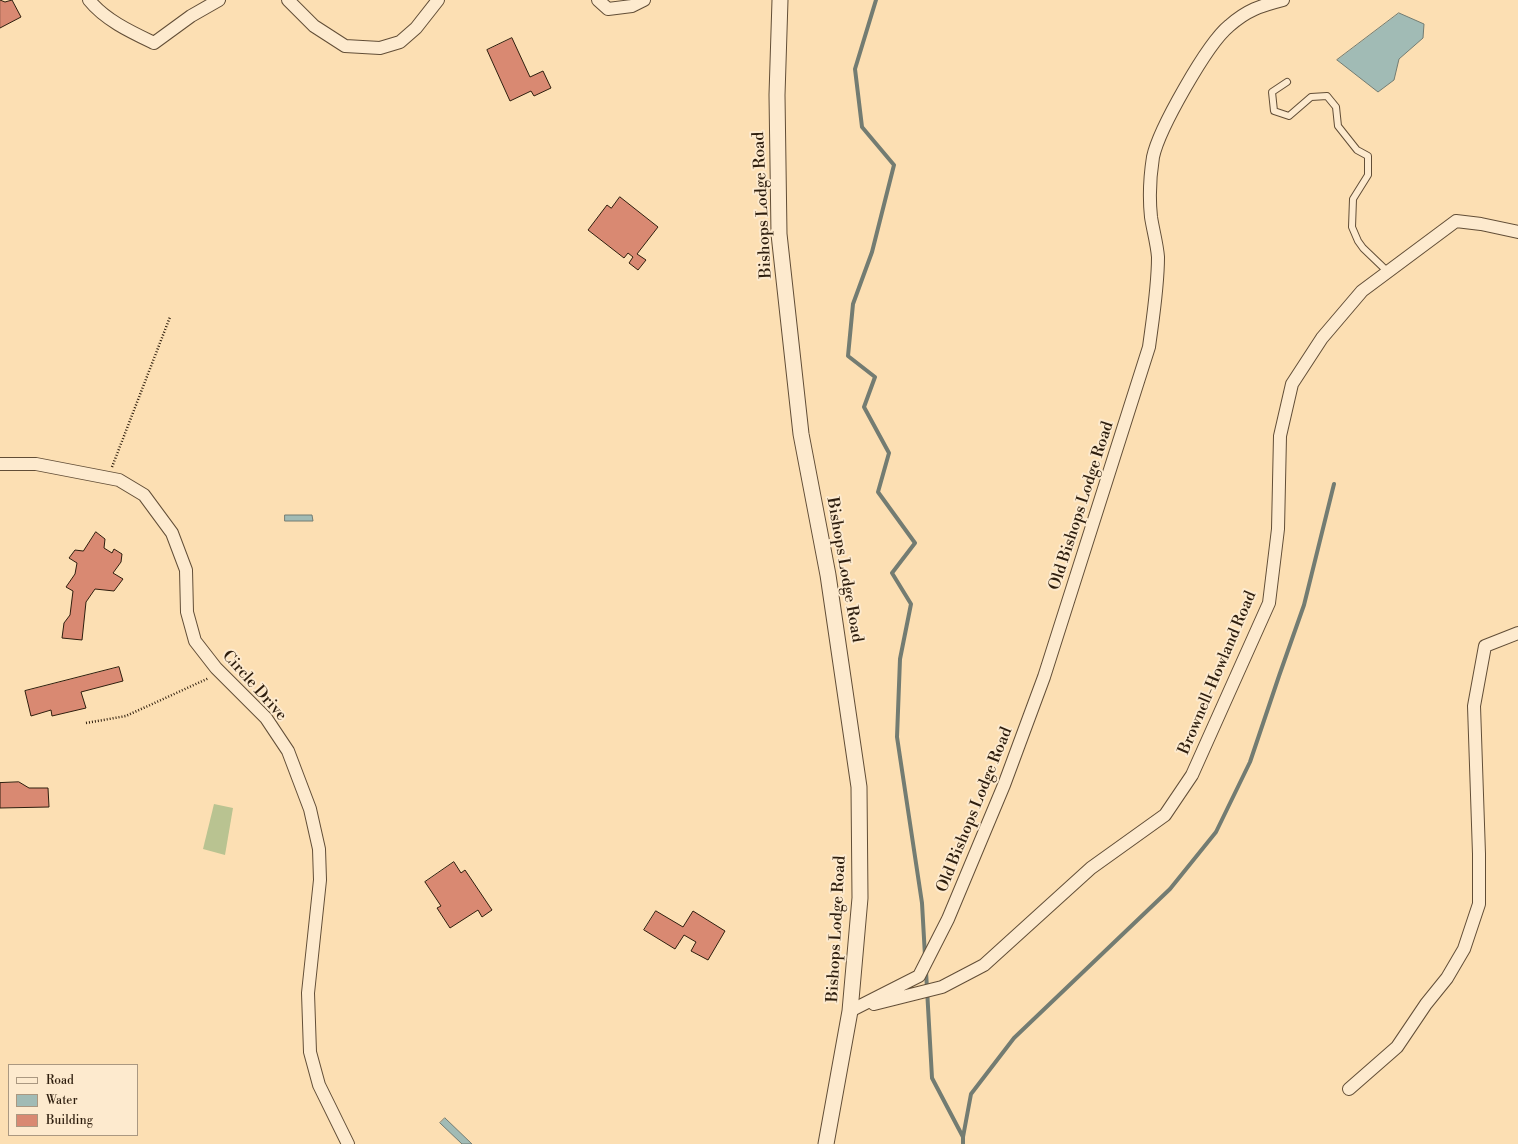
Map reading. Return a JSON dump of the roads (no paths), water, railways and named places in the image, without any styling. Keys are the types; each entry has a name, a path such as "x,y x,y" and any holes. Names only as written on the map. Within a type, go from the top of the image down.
{"street":[{"path":"89,0 96,9 124,28 154,43 191,16 219,0"},
{"path":"288,0 314,26 345,46 380,48 400,42 416,28 438,0"},
{"path":"598,0 608,8 632,6 644,0"},
{"name":"Bishops Lodge Road","path":"780,0 777,95 779,234 801,434 828,575 859,787 860,898 850,1010 826,1144"},
{"name":"Old Bishops Lodge Road","path":"850,1010 919,976 948,919 1001,792 1044,677 1149,347 1156,295 1158,255 1151,216 1150,192 1154,156 1167,121 1216,39 1241,16 1260,6 1283,0"},
{"name":"Brownell-Howland Road","path":"850,1010 942,987 984,965 1091,868 1165,815 1192,775 1269,603 1278,529 1280,436 1292,384 1322,338 1362,291 1456,221 1481,224 1518,232"},
{"name":"Circle Drive","path":"0,464 36,464 119,480 144,495 172,533 186,570 187,612 195,640 220,673 266,718 288,751 310,809 319,849 320,880 308,992 310,1052 318,1085 348,1144"},
{"path":"1350,1089 1397,1047 1426,1004 1446,978 1464,949 1479,904 1479,854 1474,706 1485,646 1518,633"}],"lane":[{"path":"1287,82 1272,92 1274,111 1289,116 1311,97 1326,96 1336,107 1338,126 1357,150 1368,156 1368,175 1353,199 1352,227 1360,245 1388,272"}],"water":[{"path":"1399,13 1424,24 1423,38 1399,59 1394,80 1378,92 1337,60"},
{"path":"285,515 312,515 313,521 285,521"},
{"path":"445,1118 472,1144 462,1144 440,1123"}],"waterway":[{"path":"876,0 855,69 862,127 894,165 872,252 853,304 848,356 875,377 864,407 889,453 878,492 915,543 892,573 911,604 900,659 897,737 922,903 925,956"},
{"path":"963,1137 971,1094 1014,1038 1170,889 1216,832 1250,762 1304,605 1334,484"},
{"path":"926,971 932,1078 963,1137 963,1144"}]}
